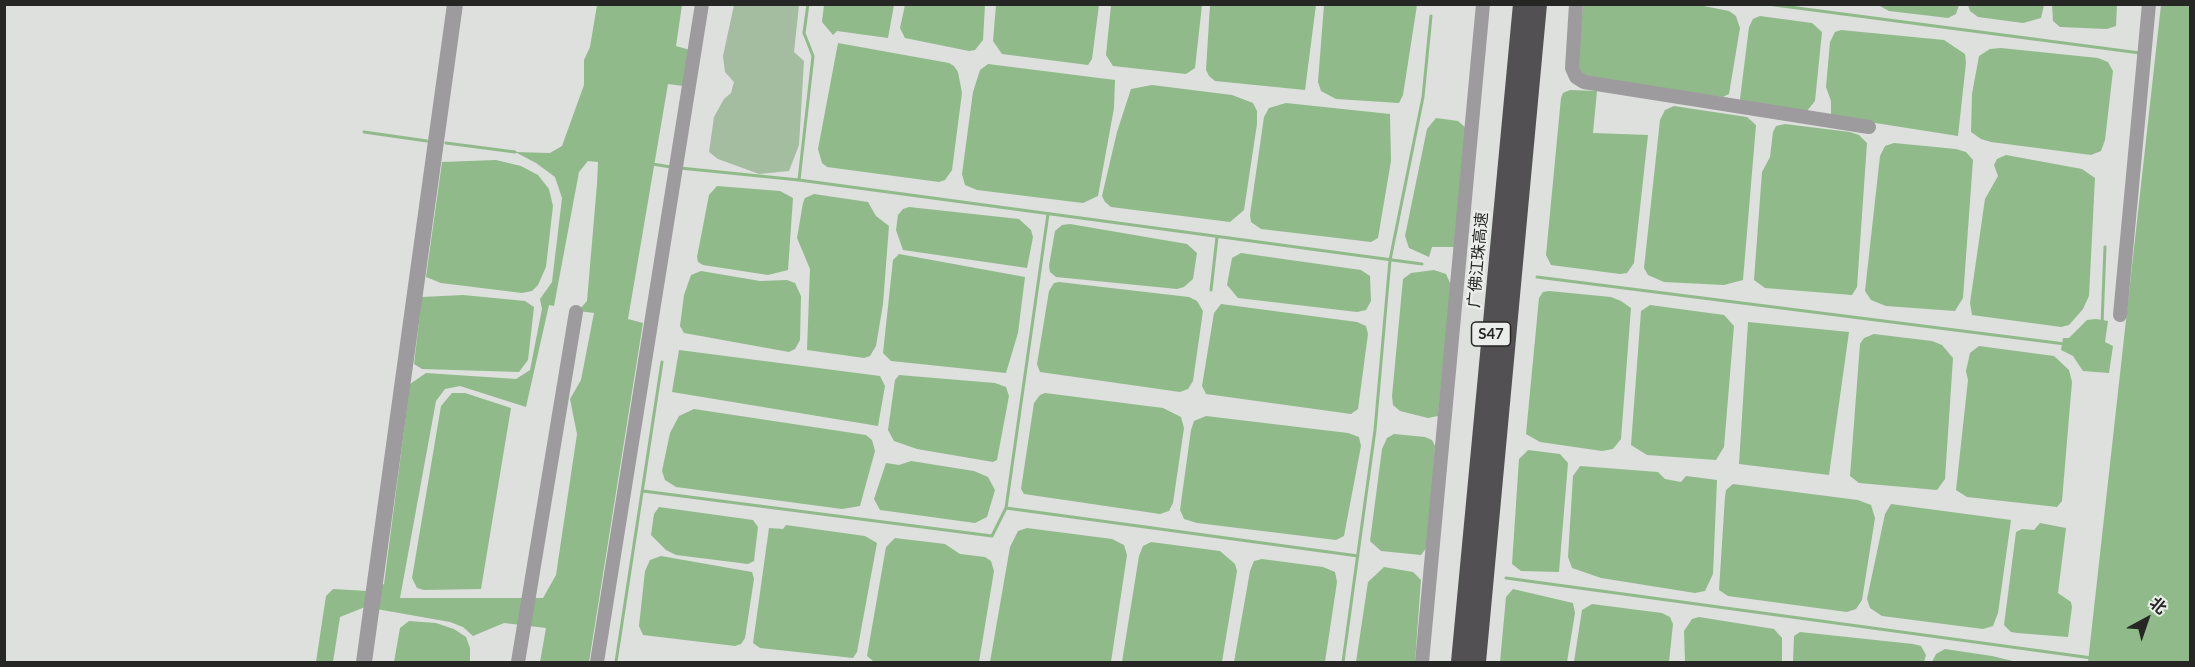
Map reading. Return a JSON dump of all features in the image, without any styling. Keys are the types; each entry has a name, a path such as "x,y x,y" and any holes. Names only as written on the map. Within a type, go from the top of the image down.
{"highway":[{"name":"广佛江珠高速","path":"1460,663 1522,4"},
{"name":"S47","path":"1477,663 1538,4"}],"street":[{"path":"364,663 455,4"},
{"path":"597,663 702,4"},
{"path":"1422,663 1483,4"},
{"path":"1576,4 1572,68 1576,77 1584,82 1869,127"},
{"path":"2120,315 2149,4"},
{"path":"518,663 576,312"}],"shaded area":[{"path":"1968,4 2044,5 2041,18 2023,23 1978,17 1970,11"},
{"path":"597,5 682,5 676,46 690,50 683,86 668,84 628,319 643,323 589,662 540,662 546,628 504,623 473,636 463,627 450,622 365,607 340,617 333,662 316,662 326,596 333,589 367,591 384,584 410,384 426,373 516,379 530,370 542,309 540,299 552,282 562,198 555,177 536,163 515,152 550,153 562,146 584,85 584,60 590,47","holes":["588,161 598,162 587,301 578,311 594,313 581,380 570,399 577,434 556,575 543,598 400,598 436,401 445,389 460,386 526,407 549,305 554,306 579,172"]},
{"path":"734,5 799,5 794,52 804,61 799,145 789,171 759,174 718,159 709,152 714,117 724,99 731,93 734,82 725,72 723,56"},
{"path":"824,5 894,5 888,38 837,31 833,35 822,22"},
{"path":"905,5 985,5 983,40 975,50 969,51 905,38 900,28"},
{"path":"996,5 1099,5 1092,59 1088,65 1002,54 993,41"},
{"path":"1111,5 1202,5 1195,68 1186,74 1113,66 1106,55"},
{"path":"1210,5 1316,5 1305,90 1215,81 1209,76 1206,70"},
{"path":"1324,5 1417,5 1403,95 1399,103 1336,99 1321,91 1318,82"},
{"path":"1583,5 1699,5 1729,11 1736,16 1740,28 1729,94 1723,97 1591,78 1582,74 1577,66"},
{"path":"1878,5 1959,5 1956,14 1948,18 1889,11"},
{"path":"2052,5 2117,5 2116,26 2107,29 2060,27 2053,21"},
{"path":"2161,5 2190,5 2190,662 2088,662"},
{"path":"1760,16 1812,23 1822,32 1815,101 1807,111 1742,102 1740,99 1749,27 1753,19"},
{"path":"1841,30 1944,40 1965,54 1958,136 1831,116 1831,101 1826,87 1830,42 1835,32"},
{"path":"838,43 949,63 954,66 958,72 962,93 952,170 945,180 939,182 827,167 822,163 818,149"},
{"path":"2001,48 2098,58 2108,62 2113,71 2105,140 2101,151 2091,155 1991,142 1971,132 1972,94 1979,56 1990,49"},
{"path":"988,64 1115,80 1114,108 1098,196 1083,203 977,190 965,185 962,174 973,92 980,70"},
{"path":"1152,85 1232,95 1253,103 1257,111 1257,124 1244,210 1230,222 1111,207 1105,202 1102,196 1117,132 1131,89"},
{"path":"1570,90 1597,91 1593,133 1648,135 1634,263 1627,273 1551,265 1546,255 1561,98 1563,93"},
{"path":"1286,103 1390,114 1391,161 1378,238 1371,242 1261,229 1251,222 1250,215 1264,117 1269,108"},
{"path":"1674,106 1747,117 1756,125 1743,280 1724,285 1664,282 1648,275 1644,268 1660,120 1665,110"},
{"path":"1436,118 1458,121 1466,128 1456,247 1432,247 1429,257 1409,248 1405,236 1427,129"},
{"path":"1785,124 1850,132 1859,135 1867,143 1857,287 1852,295 1765,288 1754,280 1762,172 1770,157 1773,132 1776,126"},
{"path":"1894,143 1956,149 1966,152 1973,160 1963,298 1955,311 1886,306 1871,300 1865,291 1880,156 1885,146"},
{"path":"2006,155 2082,169 2095,178 2089,296 2083,309 2069,325 2061,327 1972,315 1970,303 1985,199 1998,176 1994,165 1997,159"},
{"path":"496,160 521,166 538,175 549,189 553,206 546,267 538,285 532,291 522,293 441,283 426,277 442,162"},
{"path":"717,186 780,191 793,198 788,270 768,275 703,265 698,262 709,195"},
{"path":"814,194 868,202 876,216 889,226 883,304 876,346 870,356 864,358 807,350 810,269 797,238 803,203 805,198"},
{"path":"909,207 1019,219 1031,230 1033,237 1027,268 903,250 896,230 898,215 903,209"},
{"path":"1070,224 1187,244 1197,253 1193,279 1184,287 1177,289 1056,277 1050,272 1049,266 1055,231 1062,225"},
{"path":"1241,253 1361,270 1370,276 1371,301 1366,310 1357,312 1238,298 1227,285 1232,258"},
{"path":"899,254 1025,277 1018,333 1006,373 891,361 883,353 893,260"},
{"path":"1434,270 1446,274 1451,285 1438,416 1428,418 1400,411 1393,405 1392,396 1403,279 1411,273"},
{"path":"701,271 760,281 787,280 795,283 801,296 800,340 795,349 789,352 684,333 680,326 684,295 691,275"},
{"path":"1054,283 1189,297 1197,301 1203,311 1193,381 1188,389 1180,392 1040,372 1037,364 1049,291"},
{"path":"1543,292 1611,297 1631,308 1621,439 1613,449 1602,451 1540,442 1526,434 1539,298"},
{"path":"463,295 525,301 534,307 528,360 519,372 422,369 414,364 422,297"},
{"path":"1221,304 1357,322 1366,326 1368,334 1358,409 1351,414 1206,394 1202,386 1214,313"},
{"path":"1650,305 1724,315 1734,326 1724,447 1716,460 1647,455 1631,445 1641,311"},
{"path":"2087,320 2108,321 2105,342 2113,346 2109,373 2083,371 2073,356 2061,350 2063,338 2069,338"},
{"path":"1748,322 1849,332 1829,475 1739,464"},
{"path":"1874,334 1932,341 1942,345 1953,358 1945,479 1937,490 1859,483 1850,476 1860,344 1864,338"},
{"path":"1979,346 2054,356 2069,370 2072,382 2062,501 2057,507 1967,497 1956,490 1968,380 1966,371 1970,353"},
{"path":"679,350 880,376 885,386 878,426 672,392"},
{"path":"899,375 995,383 1006,387 1009,396 997,460 993,462 917,449 894,441 888,430 895,380"},
{"path":"452,393 465,393 511,408 481,589 424,590 417,588 412,578 441,406"},
{"path":"1045,393 1163,408 1181,417 1184,428 1173,503 1169,511 1160,514 1024,494 1021,489 1034,403 1040,395"},
{"path":"694,409 866,435 872,440 875,451 860,506 842,509 676,487 665,480 662,471 670,433 679,416"},
{"path":"1206,416 1348,433 1359,437 1361,446 1344,536 1336,540 1197,523 1184,519 1180,510 1191,430 1194,421"},
{"path":"1394,434 1425,437 1432,440 1435,446 1428,546 1421,555 1381,551 1370,541 1382,449 1387,438"},
{"path":"1528,450 1560,454 1568,463 1559,572 1521,571 1512,564 1519,459"},
{"path":"911,461 974,471 988,477 995,490 987,517 975,523 880,510 874,499 886,463 899,465"},
{"path":"1580,466 1658,472 1665,479 1681,482 1686,476 1717,480 1713,574 1705,591 1695,593 1601,578 1572,568 1568,557 1573,476"},
{"path":"1733,484 1858,500 1871,505 1875,518 1862,600 1856,609 1847,612 1728,596 1719,590 1725,497 1726,490"},
{"path":"1891,504 2011,520 1998,613 1993,626 1983,629 1882,616 1870,608 1867,599 1885,514"},
{"path":"659,507 753,520 758,527 754,561 748,564 676,555 666,550 651,535 654,514"},
{"path":"2040,523 2066,528 2058,593 2071,602 2068,637 2011,632 2004,625 2016,532 2022,529 2034,530"},
{"path":"786,525 865,536 877,543 857,652 853,658 760,648 753,643 769,528 783,529"},
{"path":"1027,528 1112,539 1124,545 1127,555 1111,662 990,662 1010,547 1018,531"},
{"path":"895,538 945,544 960,554 985,557 991,561 994,571 979,662 886,662 873,661 867,656 886,547"},
{"path":"1151,542 1220,551 1235,564 1237,571 1222,662 1122,662 1139,556 1143,546"},
{"path":"661,556 752,572 754,579 745,638 741,644 735,646 643,635 639,626 645,571 650,560"},
{"path":"1262,559 1323,567 1335,572 1337,582 1325,662 1234,662 1250,571 1254,561"},
{"path":"1384,567 1413,572 1421,580 1415,662 1356,662 1368,582"},
{"path":"1513,589 1573,603 1575,613 1567,662 1500,662 1506,597"},
{"path":"1592,604 1662,613 1670,617 1673,624 1669,662 1574,662 1582,610"},
{"path":"1699,617 1774,629 1782,638 1782,662 1685,662 1684,631 1692,619"},
{"path":"409,621 436,623 454,629 466,637 470,648 470,662 394,662 400,628"},
{"path":"1800,632 1913,644 1921,646 1926,655 1924,662 1793,662 1794,636"},
{"path":"1945,649 2017,662 1932,662 1936,654"}],"waterway":[{"path":"799,180 813,56 804,33 808,4"},
{"path":"1767,4 2140,53"},
{"path":"1343,662 1375,430 1390,260 1423,97 1431,16"},
{"path":"364,132 427,141"},
{"path":"446,143 515,152"},
{"path":"652,164 671,167"},
{"path":"680,168 799,180 1422,264"},
{"path":"643,491 992,536 1006,508 1048,214"},
{"path":"1211,290 1217,237"},
{"path":"2102,324 2105,247"},
{"path":"1537,277 2065,344"},
{"path":"616,662 662,362"},
{"path":"1006,508 1358,556"},
{"path":"1506,578 2092,658"}]}
